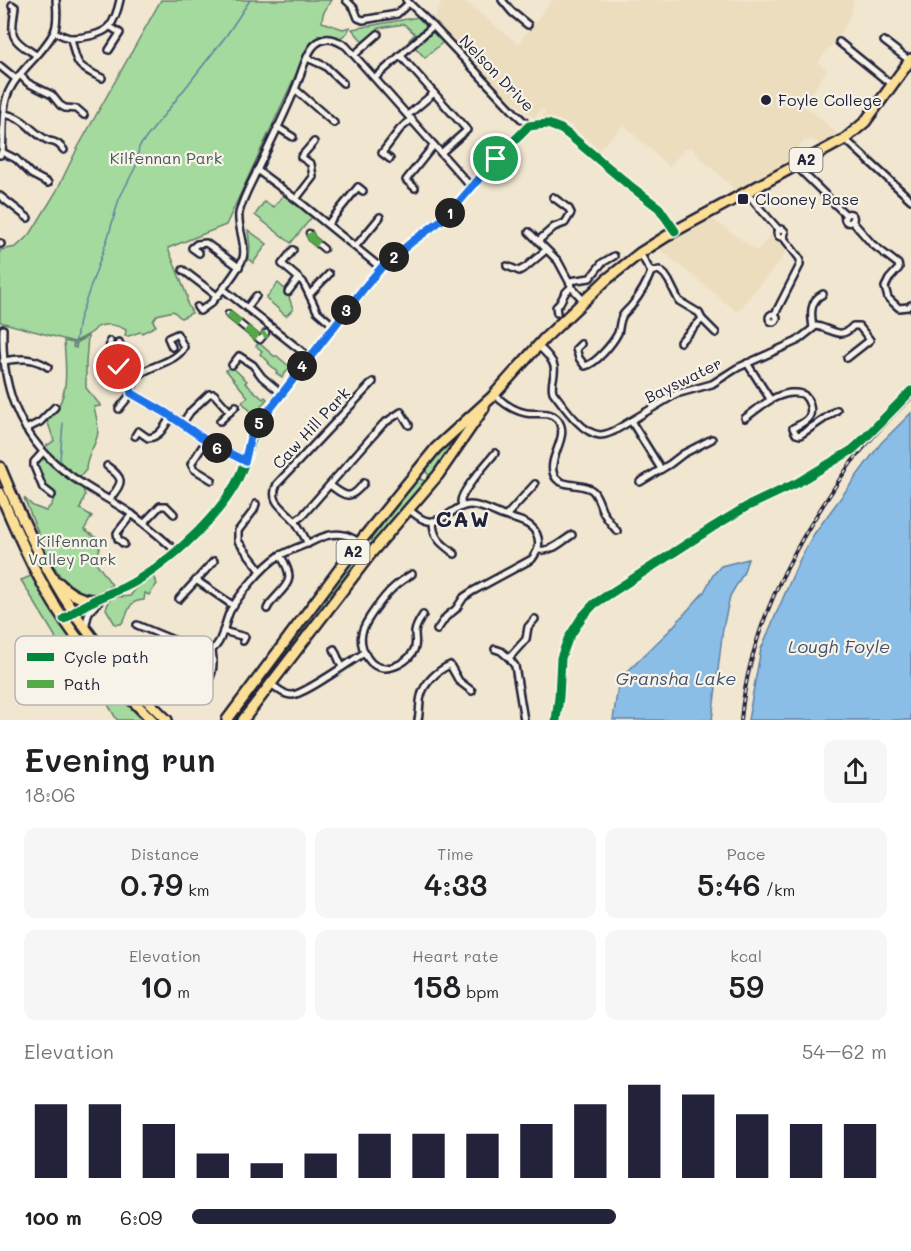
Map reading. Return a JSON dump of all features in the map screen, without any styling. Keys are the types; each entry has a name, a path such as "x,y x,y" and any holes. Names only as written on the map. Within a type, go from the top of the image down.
{"highway":[{"name":"A2","path":"227,720 359,543 436,448 493,395 584,301 606,280 675,231 845,139 865,122 910,60"},
{"name":"A2","path":"243,720 372,552 438,475 493,395"},
{"path":"0,467 24,524 53,577 93,636"},
{"path":"0,493 30,562 76,636"},
{"path":"53,577 73,595 89,600 99,598"},
{"path":"137,705 152,720"},
{"path":"151,705 167,720"}],"street":[{"path":"48,183 31,174 16,159 1,154 2,128 6,98 18,77 54,32 56,0"},
{"path":"54,32 71,38 89,36 109,26 120,0"},
{"path":"346,0 354,8 358,18 363,20 397,14 407,1"},
{"path":"501,0 528,25"},
{"name":"Nelson Drive","path":"407,1 516,114 527,129"},
{"path":"12,5 15,7 14,37 36,55"},
{"path":"109,26 120,33 109,50"},
{"path":"375,78 433,26"},
{"path":"354,55 378,34"},
{"path":"71,38 78,62 87,71 102,78"},
{"path":"197,307 200,312 206,308 239,267 244,254 239,213 313,47 318,42 329,38 346,46 472,188"},
{"path":"884,40 910,60"},
{"path":"839,42 892,85"},
{"path":"400,55 467,130 441,153"},
{"path":"308,58 325,66 343,83"},
{"path":"0,66 52,95 65,108 77,109 84,115"},
{"path":"295,89 334,123"},
{"path":"390,159 382,153 410,117 434,93"},
{"path":"4,114 15,115 44,139 56,143 64,150"},
{"path":"64,619 143,576 202,528 237,482 250,439 260,422 381,268 413,241 441,222 496,159 527,129 548,124 561,129 659,208 675,231"},
{"path":"277,126 293,137"},
{"path":"845,139 911,200"},
{"path":"296,199 313,177 311,164 301,157 314,142"},
{"path":"415,188 406,180 434,145"},
{"path":"796,165 846,215 844,219 846,221 852,221 872,244 898,264 899,268 889,279 885,288 888,298 899,308 911,305"},
{"path":"257,170 381,268"},
{"path":"327,224 357,187 363,191"},
{"path":"747,193 779,230 778,236 783,237 800,259 800,265 775,314"},
{"path":"0,196 28,218"},
{"path":"538,241 554,227 564,223 571,213 553,197"},
{"path":"356,246 380,217"},
{"path":"529,232 558,261 584,301"},
{"path":"309,233 312,239 324,249"},
{"path":"199,253 192,248 206,243 239,267"},
{"path":"293,250 282,264 303,282 317,311 334,326"},
{"path":"507,266 519,271 546,250"},
{"path":"640,254 651,272"},
{"path":"557,313 556,307 571,284 590,278 602,263 614,256"},
{"path":"183,270 217,296"},
{"path":"651,272 659,270 665,275 679,301 699,313 716,333"},
{"path":"581,344 576,349 579,358 585,366 590,365 615,337 622,317 646,284 651,272"},
{"path":"310,294 329,274"},
{"path":"288,291 298,279"},
{"path":"223,289 309,357"},
{"path":"823,294 813,303 813,328 820,326 834,333 843,334 859,326 870,340 847,358"},
{"path":"248,308 256,296"},
{"path":"228,314 260,340 266,333"},
{"path":"680,342 702,319"},
{"name":"Bayswater","path":"538,346 547,354 554,367 553,392 588,432 598,435 614,431 676,394 712,384 747,363 797,341 813,328"},
{"path":"3,329 1,344 9,392 26,429 43,452 69,475 132,514 176,551"},
{"path":"119,409 131,393 136,377 181,353 184,347 177,334 168,338 172,347"},
{"path":"110,341 109,362 117,361 124,354 119,342"},
{"path":"232,365 240,356 253,365 262,377 281,393"},
{"path":"3,361 28,358 39,361 48,368"},
{"path":"117,361 125,378 133,383"},
{"name":"Bayswater","path":"747,363 770,399"},
{"path":"108,374 120,371"},
{"name":"Caw Hill Park","path":"308,544 295,522 274,498 273,492 277,484 373,382"},
{"path":"131,393 171,416 206,441 245,461"},
{"path":"744,418 770,399 788,393 797,393 803,395 811,410 809,417 794,428 796,434 800,435 837,410"},
{"path":"182,424 190,412 209,394 214,394 230,412"},
{"path":"493,395 518,411 529,414 550,414 555,417 562,431 552,467 553,475 558,481 593,491 603,512 617,531"},
{"path":"220,421 236,406"},
{"path":"26,429 40,422 55,407"},
{"path":"295,522 383,424 402,412 409,424"},
{"path":"135,436 138,431 148,438 159,435 171,416"},
{"name":"Bayswater","path":"631,421 661,469"},
{"path":"640,482 683,454 712,439"},
{"path":"206,441 191,464 194,469 212,480"},
{"path":"43,452 34,462 34,466 43,488 52,495"},
{"path":"462,506 460,500 495,453"},
{"path":"107,466 119,474 120,480 110,499"},
{"path":"330,485 344,496 350,496 364,483"},
{"path":"506,516 534,484"},
{"path":"256,504 238,531 238,541 261,571"},
{"path":"408,509 422,519 433,521 462,506 473,505 531,526 539,540 539,550 532,559 464,597 437,630"},
{"path":"144,523 160,506 166,506 174,514"},
{"path":"124,544 118,539 117,533 132,514"},
{"path":"433,521 438,541 455,554"},
{"path":"213,650 218,644 230,611 261,571 280,555 335,534 350,536 372,552"},
{"path":"539,550 553,548 572,535"},
{"path":"267,609 290,579 290,572 280,555"},
{"path":"179,599 214,561"},
{"path":"412,573 391,589 368,620 361,633 364,653 379,668 390,668 403,662 414,651 416,627 423,615"},
{"path":"196,580 234,606"},
{"path":"85,627 89,612 99,598"},
{"path":"509,658 526,639 528,627 535,619"},
{"path":"137,625 163,636"},
{"path":"223,631 245,637 243,642"},
{"path":"334,649 342,667"},
{"path":"495,649 501,651 515,666 524,720"},
{"path":"271,684 292,695 310,687 364,653"},
{"path":"418,720 420,696 444,667 450,665 459,681 472,691"}],"shaded area":[{"path":"443,0 463,0 518,44 552,0 852,0 849,19 818,62 827,70 803,106 839,136 820,145 813,140 805,141 793,151 792,161 738,192 691,147 685,149 669,167 624,125 599,150 571,125 544,118 546,111 542,109 534,118 502,95 433,19"},
{"path":"711,218 757,251 774,231 786,250 781,260 737,312 658,248"}],"green space":[{"name":"Kilfennan Park","path":"161,0 331,0 323,14 322,22 343,29 350,27 347,33 340,38 318,35 310,44 226,225 168,248 192,313 181,318 173,311 157,315 153,321 156,326 129,336 125,336 126,330 123,328 103,325 74,342 0,322 0,250 16,247 31,233 56,192 77,149"},
{"path":"418,17 427,27 410,42 409,40 415,34 404,24 379,28 363,42 352,29"},
{"path":"433,32 443,42 425,58 415,47"},
{"path":"283,195 312,217 291,243 255,215 264,202 274,207"},
{"path":"248,230 267,244 253,263 249,259"},
{"path":"278,283 287,291 293,309 286,316 266,298"},
{"path":"88,336 86,388 101,406 94,407 98,433 87,461 86,470 80,477 63,466 43,448 54,441 47,420 55,412 63,394 66,373 64,341 74,343 73,347 76,348 77,342"},
{"path":"259,343 290,367 282,377 260,354 262,351 256,346"},
{"path":"231,366 247,381 245,383 263,399 265,397 267,399 261,406 264,410 262,413 255,416 242,402 248,397 226,370"},
{"path":"448,445 451,448 431,477 424,470"},
{"name":"Kilfennan Valley Park","path":"40,458 46,459 64,476 83,489 85,495 80,509 92,516 84,530 98,539 95,543 100,548 95,561 112,585 99,592 86,595 75,591 56,569 40,539 24,498 33,506 46,511 52,504 55,495 43,483 37,466"},
{"path":"420,479 425,481 425,485 374,543 372,538"},
{"path":"360,553 364,556 239,720 231,720"},
{"path":"31,576 69,636 55,636 21,580"},
{"path":"153,576 157,584 149,595 145,593 144,600 131,605 121,624 115,624 106,609 110,600 115,597 130,596 139,585"},
{"path":"108,705 127,705 143,720 117,720"}],"water":[{"name":"Lough Foyle","path":"911,413 911,720 748,720 761,649 799,561 814,534 881,443"},
{"name":"Gransha Lake","path":"748,559 743,574 730,596 723,628 712,720 613,720 618,686 627,672 669,631 704,592 721,566"}],"waterway":[{"path":"75,346 79,320 119,199 136,166 139,147 226,36 250,0"},
{"path":"60,460 63,423"}],"railway":[{"path":"741,720 751,660 760,631 797,548 851,463 911,398"}],"marked path":[{"path":"309,233 312,239 324,249"},
{"path":"228,314 260,340 266,333"}],"cycle path":[{"path":"64,619 99,598 140,579 171,556 201,529 226,500 235,485 260,422 364,287 381,268 447,216 496,159 529,126 548,124 561,129 659,208 675,231"},
{"path":"556,720 561,658 568,639 582,617 594,604 746,507 797,483 852,450 911,391"}],"place":[{"name":"Foyle College","path":"766,100"},
{"name":"Clooney Base","path":"743,199"}],"district":[{"name":"CAW","path":"463,519"}],"route":[{"path":"119,367 125,378 133,383 131,393 166,413 213,445 245,461 250,439 260,422 364,288 381,268 413,241 441,222 496,159"}]}
